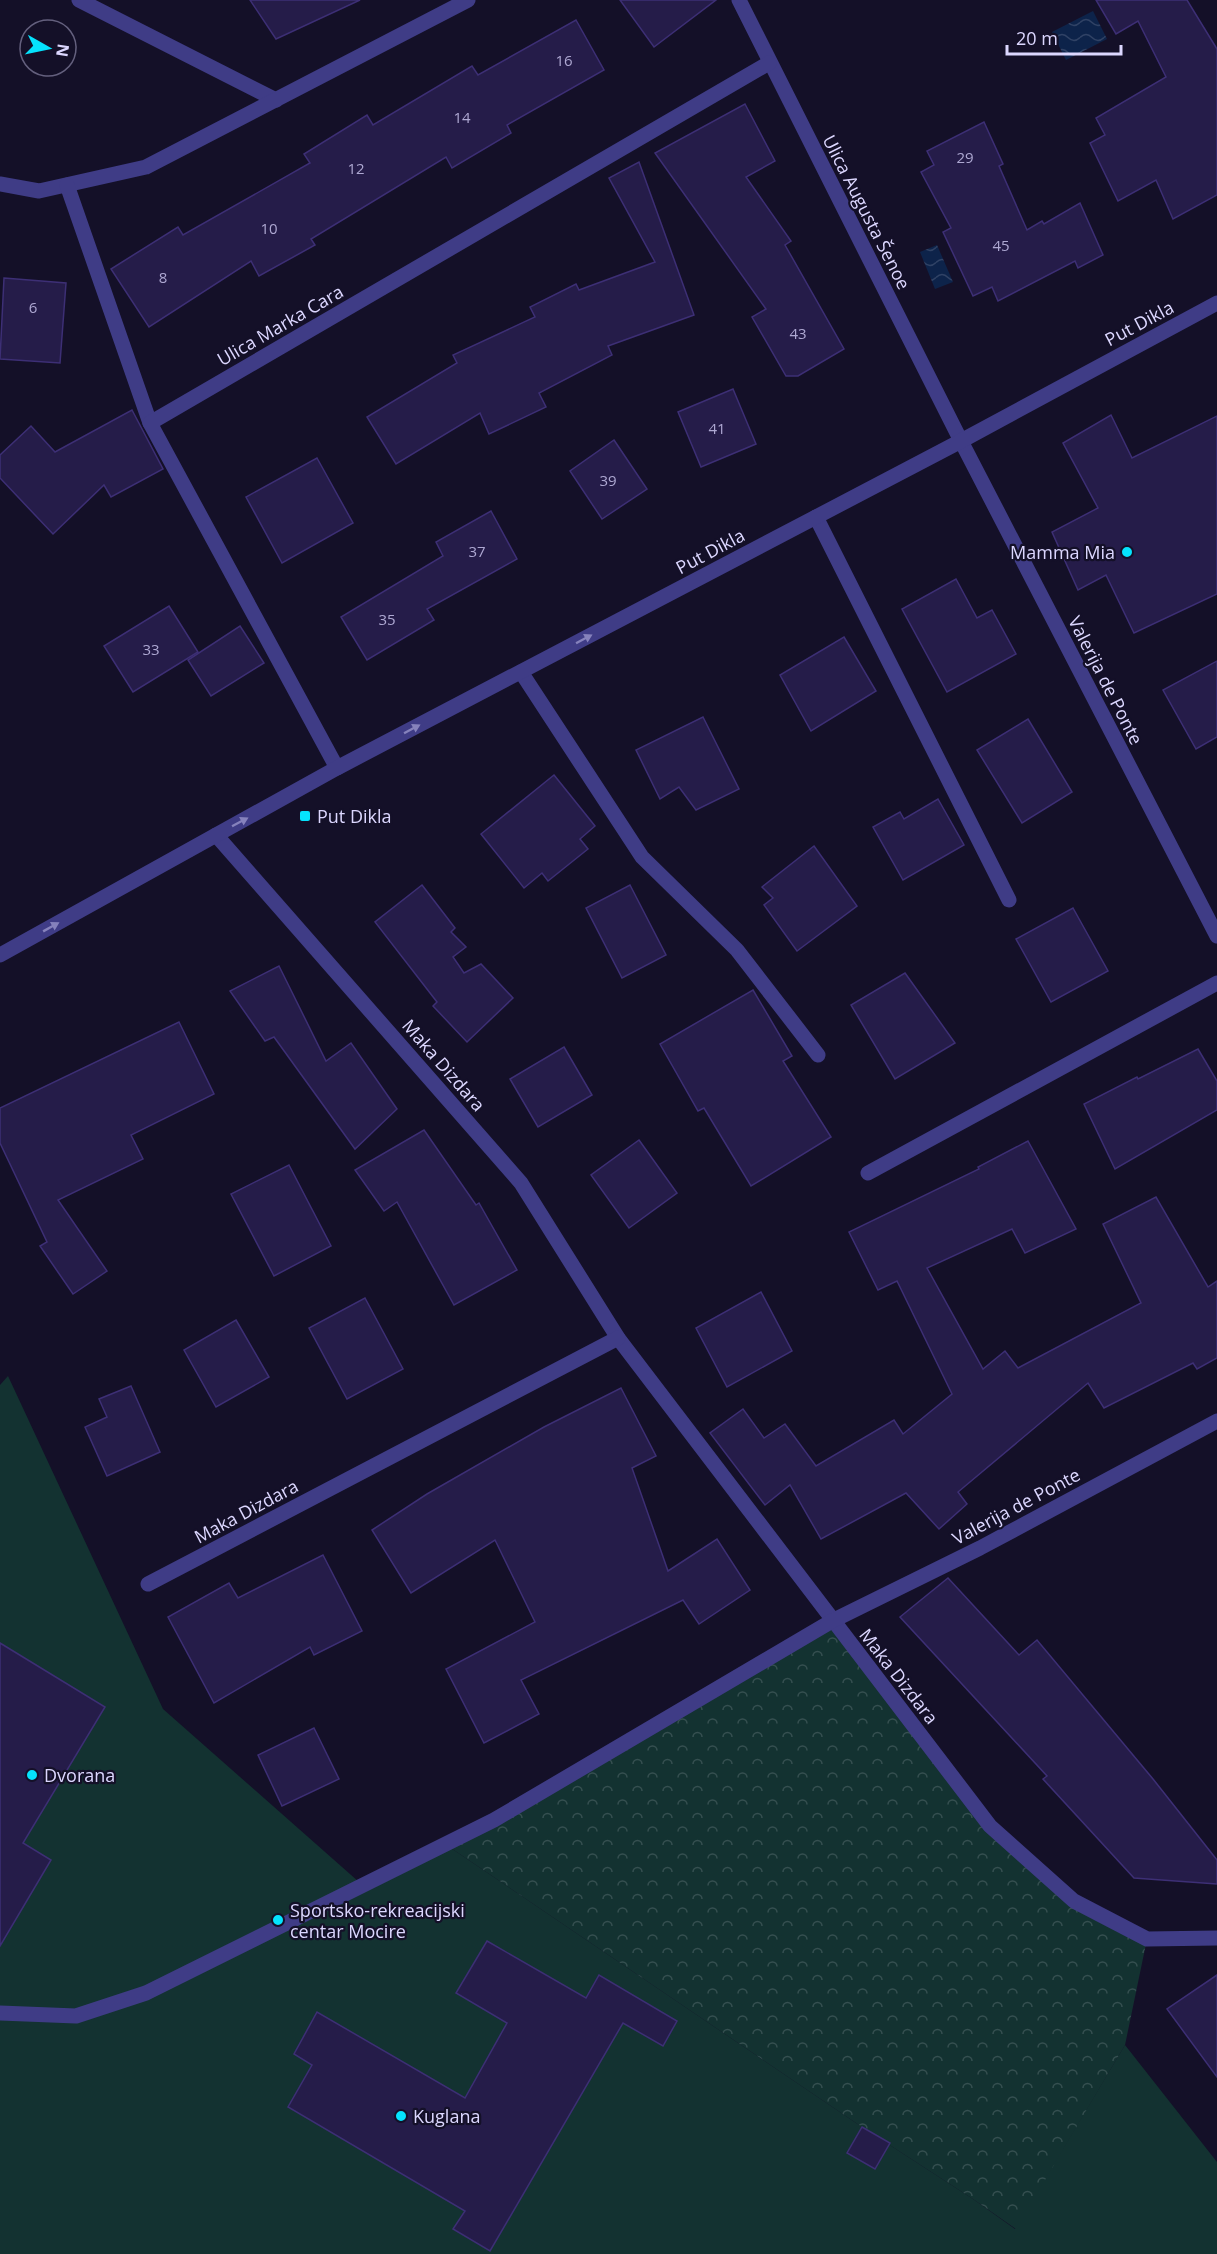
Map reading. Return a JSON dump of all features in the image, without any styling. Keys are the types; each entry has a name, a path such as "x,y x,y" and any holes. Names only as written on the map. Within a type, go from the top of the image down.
{"street":[{"path":"79,0 276,100"},
{"path":"0,184 39,191 146,167 468,0"},
{"name":"Ulica Augusta Šenoe","path":"739,0 961,441"},
{"name":"Ulica Marka Cara","path":"150,423 769,63"},
{"path":"67,185 150,423 337,768"},
{"name":"Put Dikla","path":"0,955 337,768 961,441 1217,303"},
{"name":"Valerija de Ponte","path":"961,441 1217,936"},
{"path":"816,517 1009,900"},
{"path":"521,672 642,857 737,950 818,1055"},
{"name":"Maka Dizdara","path":"216,835 521,1183 618,1338 832,1622 990,1826 1074,1901 1147,1939 1217,1938"},
{"path":"868,1173 1217,983"},
{"name":"Maka Dizdara","path":"148,1584 618,1338"},
{"name":"Valerija de Ponte","path":"0,2013 76,2016 146,1993 494,1820 832,1622 980,1548 1217,1421"}],"green space":[{"name":"Sportsko-rekreacijski centar Mocire","path":"8,1376 163,1709 359,1882 445,1844 1015,2229 1125,2045 1217,2162 1217,2254 0,2254 0,1385"},
{"path":"832,1621 990,1826 1074,1901 1147,1939 1125,2045 1016,2229 445,1844"}],"water":[{"path":"1093,11 1107,39 1066,60 1052,32"},
{"path":"937,245 953,282 935,289 920,252"}],"building":[{"path":"250,0 360,0 276,39"},
{"path":"620,0 716,0 654,47"},
{"path":"1096,0 1187,0 1217,49 1217,195 1173,219 1156,180 1118,201 1090,143 1105,135 1096,118 1166,77 1138,21 1116,34"},
{"path":"576,20 604,70 507,125 511,133 452,168 446,157 311,239 315,245 259,276 251,261 149,327 111,269 178,227 183,235 310,163 304,154 367,115 373,125 472,66 478,75"},
{"path":"745,104 775,161 746,177 791,241 785,245 844,349 798,376 786,376 752,317 766,309 655,153"},
{"path":"984,122 1003,164 999,166 1027,230 1042,221 1044,224 1080,203 1103,255 1078,268 1075,261 998,301 992,287 973,296 943,232 951,228 921,172 934,165 927,151"},
{"path":"639,162 694,315 608,346 612,355 539,393 546,407 489,434 480,413 396,464 367,417 457,363 453,355 535,317 530,307 576,284 579,290 655,262 609,178"},
{"path":"4,278 66,283 60,363 0,359"},
{"path":"733,389 756,444 701,467 678,412"},
{"path":"132,410 163,469 111,497 104,485 53,534 0,478 0,455 31,426 55,452"},
{"path":"1111,415 1132,458 1217,416 1217,594 1134,633 1106,575 1078,590 1052,532 1098,508 1063,443"},
{"path":"614,440 647,489 602,519 570,471"},
{"path":"317,458 353,523 282,563 246,497"},
{"path":"491,511 517,559 427,609 434,620 367,660 341,617 443,556 436,542"},
{"path":"956,579 977,618 992,610 1016,654 947,692 902,609"},
{"path":"169,606 198,652 133,692 104,646"},
{"path":"240,626 264,663 211,696 188,660"},
{"path":"844,637 876,691 811,731 780,675"},
{"path":"1217,661 1217,737 1196,749 1163,690"},
{"path":"703,717 739,789 696,810 679,787 660,799 636,750"},
{"path":"1028,719 1072,792 1022,823 977,750"},
{"path":"554,775 595,826 580,839 588,849 548,881 542,873 524,888 481,834"},
{"path":"938,799 964,845 903,880 873,827 900,812 904,819"},
{"path":"814,846 857,906 797,951 764,905 773,898 762,887"},
{"path":"422,885 455,928 451,932 466,947 453,957 464,973 481,964 513,998 467,1042 433,1006 437,1002 375,922"},
{"path":"630,885 666,955 622,978 586,908"},
{"path":"1073,908 1108,971 1051,1002 1016,939"},
{"path":"279,966 326,1061 351,1043 397,1109 355,1149 274,1037 265,1041 230,991"},
{"path":"905,973 955,1043 895,1079 851,1005"},
{"path":"753,990 792,1056 783,1061 831,1137 751,1186 704,1108 698,1111 660,1044"},
{"path":"179,1022 214,1094 131,1135 143,1159 58,1200 107,1271 73,1294 40,1246 47,1242 0,1143 0,1108"},
{"path":"564,1047 592,1095 538,1127 510,1079"},
{"path":"1198,1049 1217,1081 1217,1110 1115,1169 1084,1104"},
{"path":"424,1130 476,1205 479,1203 517,1270 454,1305 397,1202 384,1211 355,1170"},
{"path":"639,1140 677,1193 629,1228 591,1175"},
{"path":"1028,1141 1076,1229 1025,1253 1012,1229 927,1268 983,1369 1005,1351 1018,1368 1141,1303 1103,1224 1156,1197 1208,1287 1217,1281 1217,1358 1197,1369 1193,1363 1104,1408 1088,1383 958,1492 967,1504 939,1529 906,1493 821,1539 790,1485 765,1505 710,1433 743,1409 764,1438 785,1424 816,1466 894,1420 903,1434 952,1394 897,1281 878,1290 849,1232 979,1169 978,1167"},
{"path":"289,1165 331,1246 274,1276 231,1194"},
{"path":"761,1292 792,1351 727,1387 696,1328"},
{"path":"365,1298 403,1369 347,1399 309,1328"},
{"path":"236,1320 269,1377 216,1407 184,1350"},
{"path":"131,1386 160,1452 107,1476 85,1427 107,1417 99,1399"},
{"path":"621,1388 656,1456 632,1468 668,1571 717,1539 750,1590 699,1624 683,1600 521,1680 539,1714 484,1743 446,1669 535,1622 495,1540 411,1593 372,1530 427,1494 544,1427"},
{"path":"323,1555 362,1631 314,1655 310,1647 214,1703 168,1617 229,1583 238,1598"},
{"path":"948,1578 1019,1655 1037,1640 1217,1860 1217,1884 1134,1878 1043,1779 1047,1776 900,1617"},
{"name":"Dvorana","path":"0,1643 105,1707 23,1843 51,1860 0,1946"},
{"path":"314,1728 339,1779 282,1806 258,1755"},
{"path":"487,1941 586,1998 599,1975 677,2021 663,2046 623,2023 490,2251 453,2229 465,2211 288,2107 312,2065 294,2054 317,2012 465,2098 507,2023 456,1993"},
{"path":"1217,1975 1217,2077 1167,2009"},
{"path":"862,2127 890,2143 875,2169 847,2153"}],"place":[{"name":"Mamma Mia","path":"1127,552"},
{"name":"Put Dikla","path":"305,816"},
{"name":"Dvorana","path":"32,1775"},
{"name":"Sportsko-rekreacijski centar Mocire","path":"278,1920"},
{"name":"Kuglana","path":"401,2116"}]}
